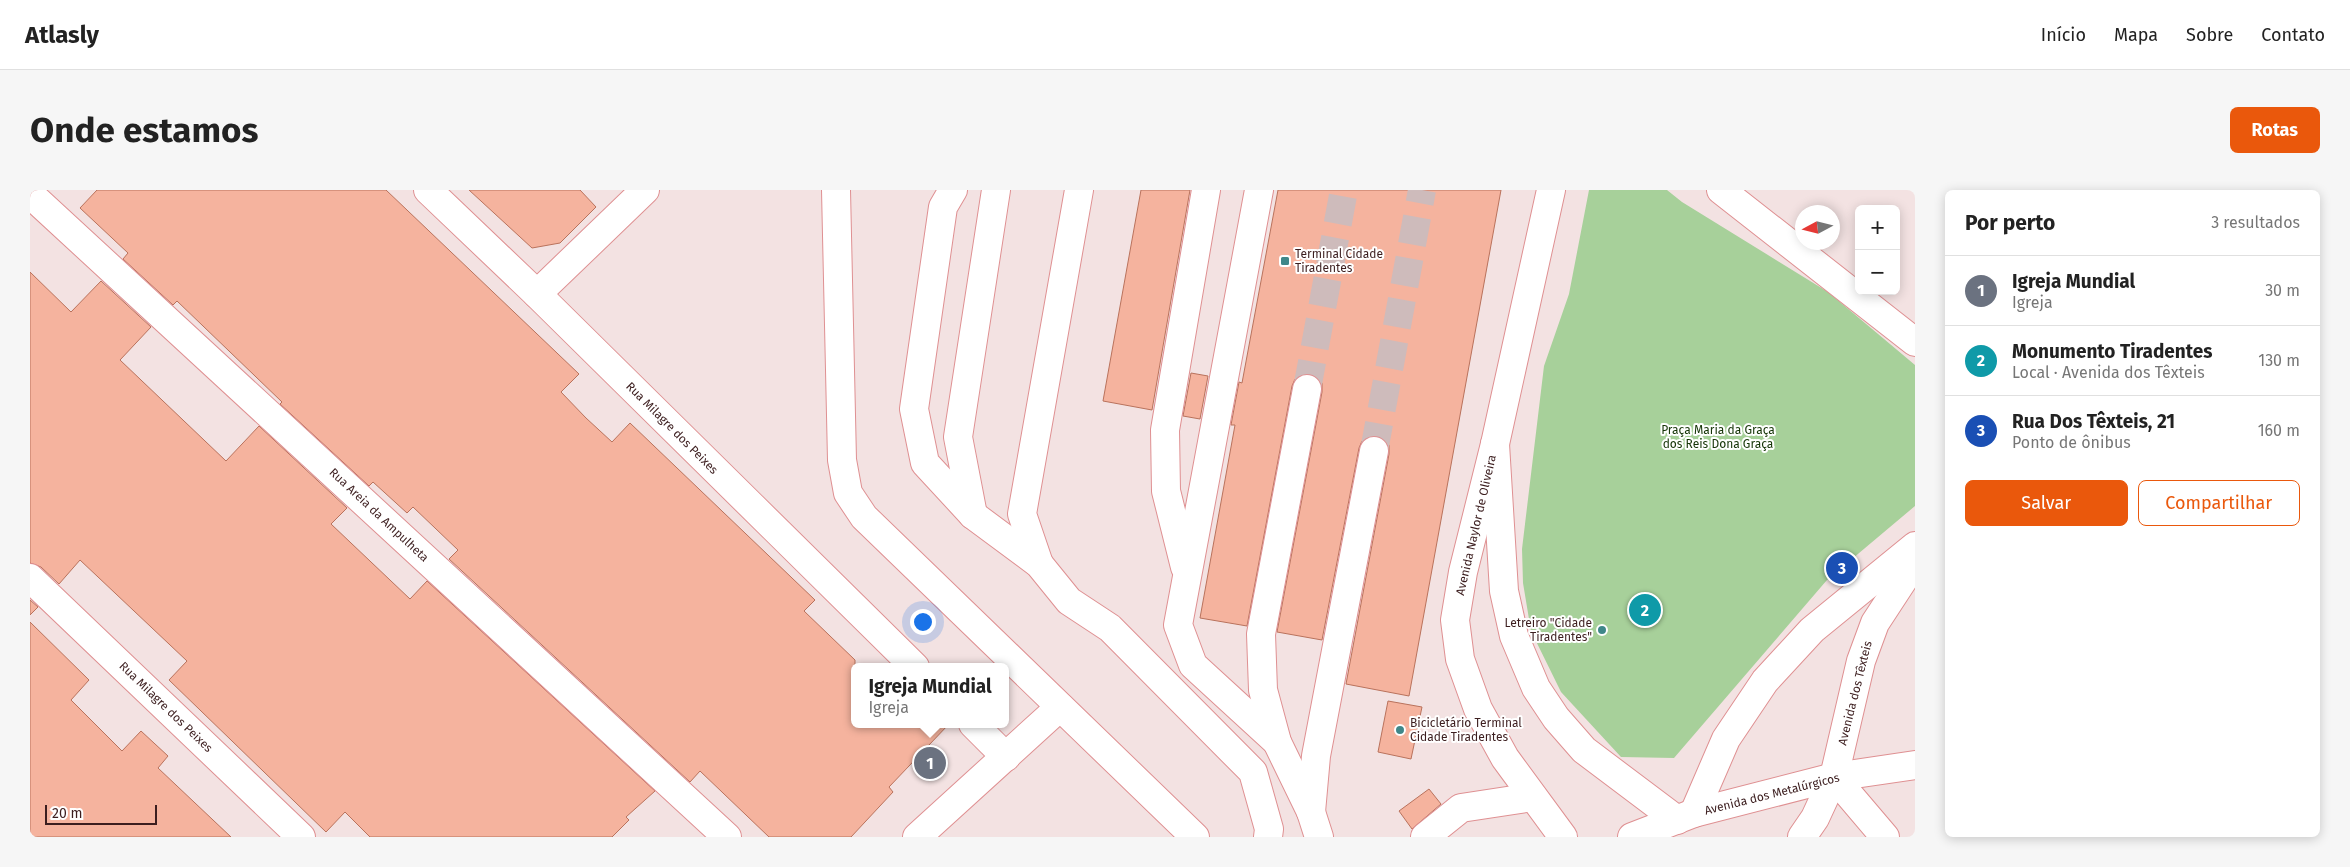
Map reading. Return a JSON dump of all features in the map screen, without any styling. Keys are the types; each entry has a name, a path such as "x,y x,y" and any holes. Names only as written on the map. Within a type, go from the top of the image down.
{"street":[{"name":"Rua Milagre dos Peixes","path":"428,190 537,294 911,663"},
{"path":"537,294 645,190"},
{"path":"836,190 842,460 848,493 864,516 1195,837"},
{"path":"953,190 943,207 914,409 925,463 973,515 1039,564 1068,601 1110,628 1253,772 1269,829 1268,837"},
{"path":"973,515 958,436 996,190"},
{"path":"1039,564 1022,514 1079,190"},
{"path":"1187,576 1166,491 1165,430 1206,190"},
{"path":"1258,190 1178,625 1193,665 1277,742"},
{"name":"Avenida Naylor de Oliveira","path":"1551,190 1495,444 1463,572 1455,620 1460,659 1478,708 1505,758 1563,837"},
{"path":"1721,190 1915,342"},
{"name":"Rua Areia da Ampulheta","path":"30,194 727,837"},
{"path":"1307,389 1261,634 1263,690 1277,742 1315,824"},
{"path":"1495,444 1504,591 1514,636 1536,688 1556,718 1584,750 1686,816 1726,739 1765,681 1812,630 1915,546"},
{"path":"1315,824 1316,756 1374,450"},
{"name":"Avenida dos Têxteis","path":"1802,837 1816,818 1834,777 1861,661 1875,623 1915,562"},
{"name":"Rua Milagre dos Peixes","path":"30,578 301,837"},
{"path":"917,837 1060,707"},
{"path":"977,728 1006,757"},
{"name":"Avenida dos Metalúrgicos","path":"1632,837 1686,816 1834,777 1915,765"},
{"path":"1834,777 1885,837"},
{"path":"1425,837 1461,808 1533,797"}],"green space":[{"name":"Praça Maria da Graça dos Reis Dona Graça","path":"1589,190 1667,190 1682,202 1828,292 1915,365 1915,506 1827,580 1674,758 1621,757 1561,692 1531,631 1523,583 1522,549 1544,366 1569,294"}],"building":[{"path":"97,190 386,190 579,374 561,392 586,418 612,442 630,423 815,600 804,611 855,660 855,663 851,663 851,728 945,728 889,787 893,792 851,837 769,837 700,771 690,782 449,559 458,550 413,507 407,513 373,482 369,486 280,404 282,402 177,301 173,305 123,259 128,253 80,208"},
{"path":"469,190 580,190 596,207 560,243 532,248"},
{"path":"1141,190 1190,190 1152,410 1103,401"},
{"path":"1278,190 1501,190 1409,696 1346,684 1389,454 1389,445 1384,439 1368,436 1362,441 1359,448 1322,640 1277,632 1322,392 1322,383 1317,377 1310,374 1301,374 1295,379 1292,386 1247,626 1200,618 1235,425 1231,425 1239,382 1242,383"},
{"path":"30,272 71,312 101,281 151,327 120,360 226,461 259,426 347,508 331,524 410,599 427,581 655,791 626,817 629,820 612,837 370,837 345,812 326,832 169,680 187,661 80,560 59,584 41,567 30,563"},
{"path":"1191,373 1208,376 1200,419 1183,416"},
{"path":"30,600 38,607 30,615"},
{"path":"30,622 89,680 71,700 122,751 141,731 168,756 158,768 231,837 30,837"},
{"name":"Bicicletário Terminal Cidade Tiradentes","path":"1388,701 1422,707 1411,759 1378,752"},
{"path":"1429,789 1441,804 1412,829 1399,811"}],"tunnel":[{"path":"1307,389 1344,190"},
{"path":"1374,451 1422,190"}],"place":[{"name":"Terminal Cidade Tiradentes","path":"1285,261"},
{"name":"Rua Dos Têxteis, 21","path":"1842,568"},
{"name":"Monumento Tiradentes","path":"1645,610"},
{"name":"Letreiro \"Cidade Tiradentes\"","path":"1602,630"},
{"name":"Bicicletário Terminal Cidade Tiradentes","path":"1400,730"},
{"name":"Igreja Mundial","path":"930,763"}]}
